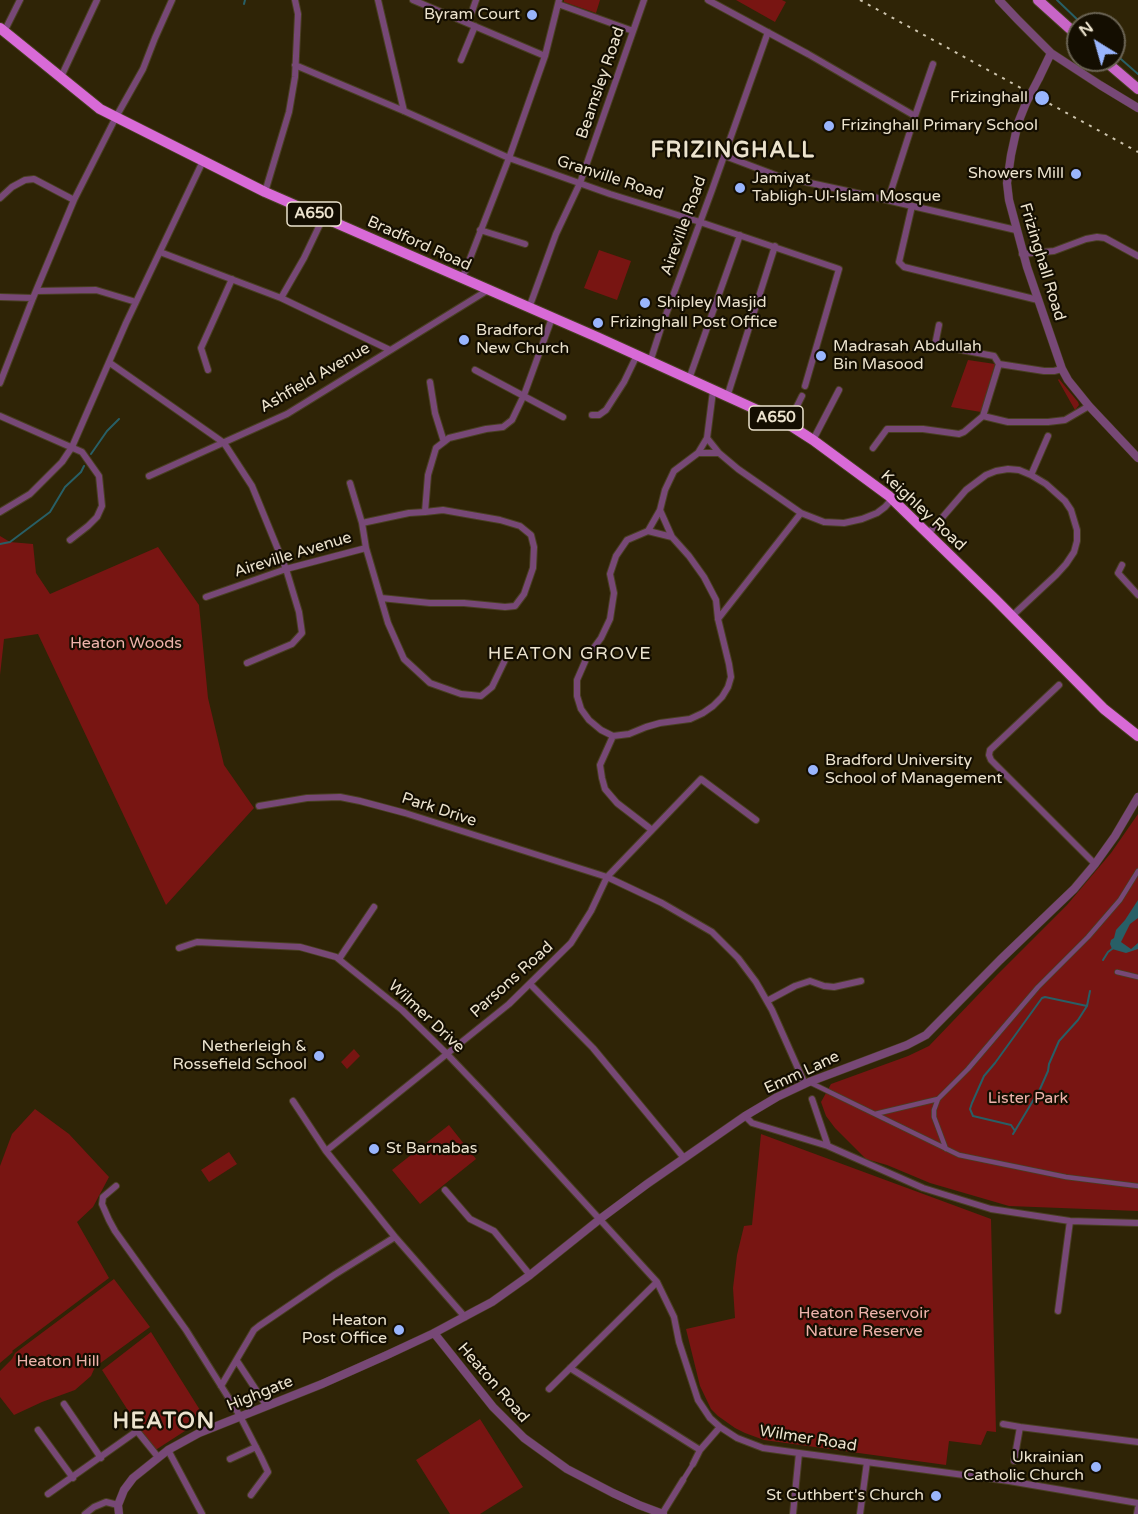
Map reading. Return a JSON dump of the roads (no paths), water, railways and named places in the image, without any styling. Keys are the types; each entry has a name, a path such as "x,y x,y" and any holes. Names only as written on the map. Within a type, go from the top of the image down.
{"highway":[{"name":"Bradford Road","path":"2,30 90,102 116,117 265,192 650,362"},
{"name":"Keighley Road","path":"650,362 788,424 892,499 1104,709 1138,736"}],"main road":[{"path":"1038,0 1066,25"},
{"path":"1118,72 1138,89"}],"street":[{"path":"2,30 20,0"},
{"path":"61,77 97,0"},
{"path":"0,383 74,200 143,69 172,0"},
{"path":"265,192 289,112 295,77 297,14 295,0"},
{"path":"378,0 404,111"},
{"path":"413,0 545,56"},
{"path":"468,23 476,0"},
{"name":"Beamsley Road","path":"530,308 556,234 580,183 644,0"},
{"path":"708,0 915,116"},
{"path":"999,0 1051,53 1138,108"},
{"path":"462,279 509,158 545,56 559,2 633,31"},
{"path":"461,60 475,26"},
{"name":"Aireville Road","path":"650,362 768,32"},
{"name":"Frizinghall Road","path":"1051,53 1020,117 1007,183 1009,200 1022,254 1062,369 1089,406 1138,458"},
{"path":"888,200 933,64"},
{"name":"Granville Road","path":"295,65 509,158 610,194 775,246 839,269 805,386"},
{"path":"724,156 778,176 1016,230"},
{"path":"0,512 30,494 62,462 72,447 136,302 203,161"},
{"path":"0,198 25,180 34,179 74,200"},
{"path":"912,206 899,262 904,267 1038,300"},
{"path":"281,298 323,218"},
{"path":"480,230 525,244"},
{"path":"689,379 740,235"},
{"path":"1022,254 1054,251 1086,238 1097,237 1105,238 1138,256"},
{"path":"727,397 775,246"},
{"path":"160,252 281,298 390,350"},
{"path":"208,370 201,348 232,279"},
{"name":"Ashfield Avenue","path":"149,476 287,414 488,290"},
{"path":"37,291 96,291 136,302"},
{"path":"0,297 33,298"},
{"path":"426,512 428,475 436,448 449,438 503,427 512,420 524,395 552,318"},
{"path":"873,448 887,429 923,429 959,434 983,416 999,364 994,356 935,345 939,325"},
{"path":"592,415 599,415 606,410 624,382 637,355"},
{"path":"110,363 224,443 252,486 286,569 302,633 292,644 247,663"},
{"path":"999,364 1044,371 1062,369"},
{"path":"474,370 563,417"},
{"path":"430,382 435,413 444,442"},
{"path":"788,424 805,386"},
{"path":"660,510 672,537 690,556 716,600 731,677 722,697 704,713 690,719 660,723 629,734 613,736 589,720 581,709 577,696 577,680 587,657 601,638 610,620 615,593 610,574 616,556 627,540 648,531 660,510 664,490 674,471 698,453 707,438 714,390"},
{"path":"813,440 839,390"},
{"path":"983,416 1008,423 1048,422 1065,420 1089,406"},
{"path":"0,416 82,452 99,476 102,506 97,517 70,540"},
{"path":"1031,475 1048,436"},
{"path":"707,438 719,453 738,469 801,513 824,522 844,523 862,519 877,513 892,499"},
{"path":"698,453 719,453"},
{"path":"928,534 966,490 986,475 1008,469 1019,470 1031,475 1051,488 1065,501 1071,510 1077,530 1074,552 1066,564 1012,616"},
{"path":"350,483 362,523"},
{"name":"Aireville Avenue","path":"206,597 286,569 366,548 362,523 409,513 443,510 500,520 520,526 531,535 534,547 532,568 524,594 515,606 430,603 381,598"},
{"path":"718,619 801,513"},
{"path":"648,531 672,537"},
{"path":"366,548 388,623 404,659 430,683 461,694 481,696 492,687 506,660"},
{"path":"1122,565 1118,573 1138,596"},
{"path":"1059,685 990,750 989,755 991,760 1095,864"},
{"path":"613,736 600,765 605,789 617,803 652,830"},
{"path":"607,877 701,779 756,820"},
{"name":"Emm Lane","path":"434,1333 492,1302 684,1158 777,1097 807,1083 907,1045 926,1035 1074,889 1115,836 1138,797"},
{"name":"Park Drive","path":"259,806 307,798 350,799 405,813 607,877 662,903 712,932 738,958 767,1001 807,1083"},
{"path":"946,1149 934,1118 938,1099 968,1069 1038,987 1089,937 1120,900 1138,871"},
{"name":"Parsons Road","path":"326,1151 509,1004 530,984 571,944 591,911 607,877"},
{"path":"339,959 374,907"},
{"name":"Wilmer Drive","path":"179,948 197,942 300,947 336,957 402,1010 447,1054 600,1219"},
{"path":"1117,972 1138,977"},
{"path":"767,1001 810,981 834,987 861,981"},
{"path":"530,984 593,1048 684,1158"},
{"path":"807,1083 967,1157 1066,1177 1138,1186"},
{"path":"812,1098 828,1146"},
{"path":"875,1114 938,1099"},
{"path":"293,1101 326,1151 394,1237 465,1317"},
{"path":"746,1116 752,1123 828,1146 923,1188 991,1209 1070,1221 1138,1223"},
{"path":"116,1186 103,1197 102,1204 109,1220 186,1329 240,1416 268,1472 251,1495"},
{"path":"445,1190 470,1219 494,1231 530,1275"},
{"name":"Wilmer Road","path":"600,1219 657,1282 674,1317 679,1342 698,1400 710,1418 737,1438 763,1448 799,1454 1009,1480 1138,1503"},
{"path":"1058,1311 1070,1221"},
{"path":"221,1386 254,1330 394,1237"},
{"path":"549,1389 657,1282"},
{"name":"Highgate","path":"118,1505 124,1490 133,1478 168,1450 199,1433 322,1384 434,1333"},
{"name":"Heaton Road","path":"434,1333 493,1407 524,1438 567,1469 662,1514"},
{"path":"237,1361 266,1405"},
{"path":"570,1368 700,1450"},
{"path":"64,1404 101,1458"},
{"path":"1003,1424 1138,1442"},
{"path":"662,1514 700,1450 720,1427"},
{"path":"1014,1461 1020,1427"},
{"path":"38,1430 73,1478"},
{"path":"48,1494 137,1431 158,1457"},
{"path":"230,1459 255,1447"},
{"path":"168,1450 202,1514"},
{"path":"793,1514 799,1454"},
{"path":"860,1514 867,1462"},
{"path":"85,1514 106,1502 118,1505 119,1514"},
{"path":"1137,1514 1138,1508"}],"water":[{"path":"1138,900 1138,918 1130,924 1121,942 1131,949 1138,943 1138,949 1126,953 1112,949 1110,944 1116,930"}],"waterway":[{"path":"244,4 245,0"},
{"path":"1057,0 1070,12"},
{"path":"1126,64 1138,74"},
{"path":"91,454 107,431 119,419"},
{"path":"0,544 10,542 50,512 65,487 81,472 84,466"},
{"path":"1103,960 1112,949"},
{"path":"1013,1134 1040,1089 1059,1041 1087,1006 1090,991"},
{"path":"1015,1131 1011,1125 973,1116 970,1109 984,1076 1042,998 1087,1006"}],"railway":[{"path":"860,0 1138,152"}],"place":[{"name":"Byram Court","path":"532,15"},
{"name":"Frizinghall","path":"1042,98"},
{"name":"Frizinghall Primary School","path":"829,126"},
{"name":"Showers Mill","path":"1076,174"},
{"name":"Jamiyat Tabligh-Ul-Islam Mosque","path":"740,188"},
{"name":"Shipley Masjid","path":"645,303"},
{"name":"Frizinghall Post Office","path":"598,323"},
{"name":"Bradford New Church","path":"464,340"},
{"name":"Madrasah Abdullah Bin Masood","path":"821,356"},
{"name":"Bradford University School of Management","path":"813,770"},
{"name":"Netherleigh & Rossefield School","path":"319,1056"},
{"name":"St Barnabas","path":"374,1149"},
{"name":"Heaton Post Office","path":"399,1330"},
{"name":"Ukrainian Catholic Church","path":"1096,1467"},
{"name":"St Cuthbert's Church","path":"936,1496"}],"district":[{"name":"FRIZINGHALL","path":"733,151"},
{"name":"HEATON GROVE","path":"570,654"},
{"name":"HEATON","path":"164,1422"}],"park label":[{"name":"Heaton Woods","path":"126,644"},
{"name":"Lister Park","path":"1028,1099"},
{"name":"Heaton Reservoir Nature Reserve","path":"864,1323"},
{"name":"Heaton Hill","path":"58,1362"}]}
